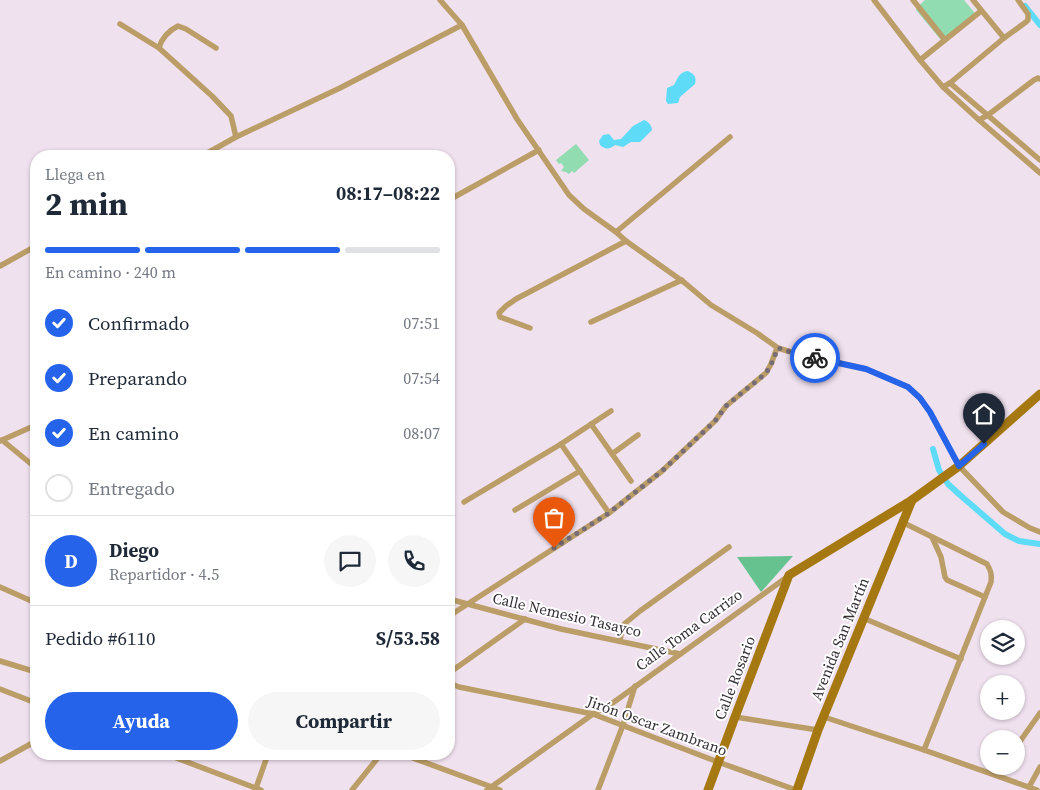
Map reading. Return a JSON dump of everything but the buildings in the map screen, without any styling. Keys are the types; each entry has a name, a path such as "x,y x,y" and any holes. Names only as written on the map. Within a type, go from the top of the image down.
{"main road":[{"name":"Calle Toma Carrizo","path":"789,575 912,500 947,475 1040,394"},
{"name":"Avenida San Martín","path":"796,790 818,730 912,500"},
{"name":"Calle Rosario","path":"708,790 789,575"}],"street":[{"path":"440,0 462,25 517,119 569,194 584,209 682,280 711,305 778,348 866,369 908,387 920,398 930,412 959,466 1003,512 1022,525 1040,532"},
{"path":"874,0 943,87 1040,172"},
{"path":"973,0 1004,38"},
{"path":"943,87 950,84 1028,20 1028,14 1018,0"},
{"path":"916,1 945,40"},
{"path":"920,60 981,10"},
{"path":"120,24 159,48 212,96 230,116 236,137"},
{"path":"213,150 340,88 462,25"},
{"path":"159,48 165,35 178,26 216,48"},
{"path":"979,120 1034,80 1040,79"},
{"path":"950,84 1040,160"},
{"path":"616,232 730,138"},
{"path":"455,197 539,150"},
{"path":"530,328 500,317 500,311 516,299 626,241"},
{"path":"0,266 30,249"},
{"path":"591,322 682,280"},
{"path":"455,612 609,513 662,471 715,421 726,406 766,373 778,348"},
{"path":"464,502 561,444 611,410"},
{"path":"591,424 631,481"},
{"path":"30,428 1,441 30,463"},
{"path":"612,454 638,435"},
{"path":"561,444 609,513"},
{"path":"515,510 580,471"},
{"path":"902,522 987,564 992,575 991,582 924,750"},
{"path":"932,537 941,557 947,580 985,597"},
{"path":"620,641 623,625 730,548"},
{"name":"Calle Toma Carrizo","path":"490,788 593,714 614,702 789,575"},
{"path":"0,587 30,600"},
{"name":"Calle Nemesio Tasayco","path":"455,601 524,620 680,654"},
{"path":"863,618 961,659"},
{"path":"455,669 524,620"},
{"path":"0,661 30,670"},
{"name":"Jirón Oscar Zambrano","path":"455,685 593,714 796,790"},
{"path":"598,790 623,725 635,686"},
{"path":"0,688 30,700"},
{"path":"1025,735 1040,714"},
{"path":"735,717 818,730"},
{"path":"824,717 980,769"},
{"path":"0,761 30,744"},
{"path":"182,760 258,789 266,760"},
{"path":"352,790 376,760"},
{"path":"418,760 490,788 500,790"},
{"path":"1029,787 1040,767"},
{"path":"996,775 1037,790"}],"green space":[{"path":"925,0 964,0 975,15 941,40 916,10"},
{"path":"576,144 589,160 574,173 572,171 569,174 561,171 564,167 556,160"},
{"path":"793,556 761,592 737,557"}],"water":[{"path":"688,71 696,79 695,84 680,97 678,103 668,104 666,101 667,88 674,85 681,74"},
{"path":"644,120 650,124 652,130 640,142 631,142 623,147 615,145 604,148 600,145 599,141 603,135 609,134 614,140 621,139 633,126"}],"waterway":[{"path":"1025,6 1040,25"},
{"path":"933,449 939,470 948,484 960,495 1005,534 1019,541 1040,544"}],"way so far":[{"path":"554,548 609,513 662,471 715,421 726,406 766,373 778,348 815,358"}],"route":[{"path":"815,358 866,369 908,387 920,398 930,412 959,466 984,444"}]}
